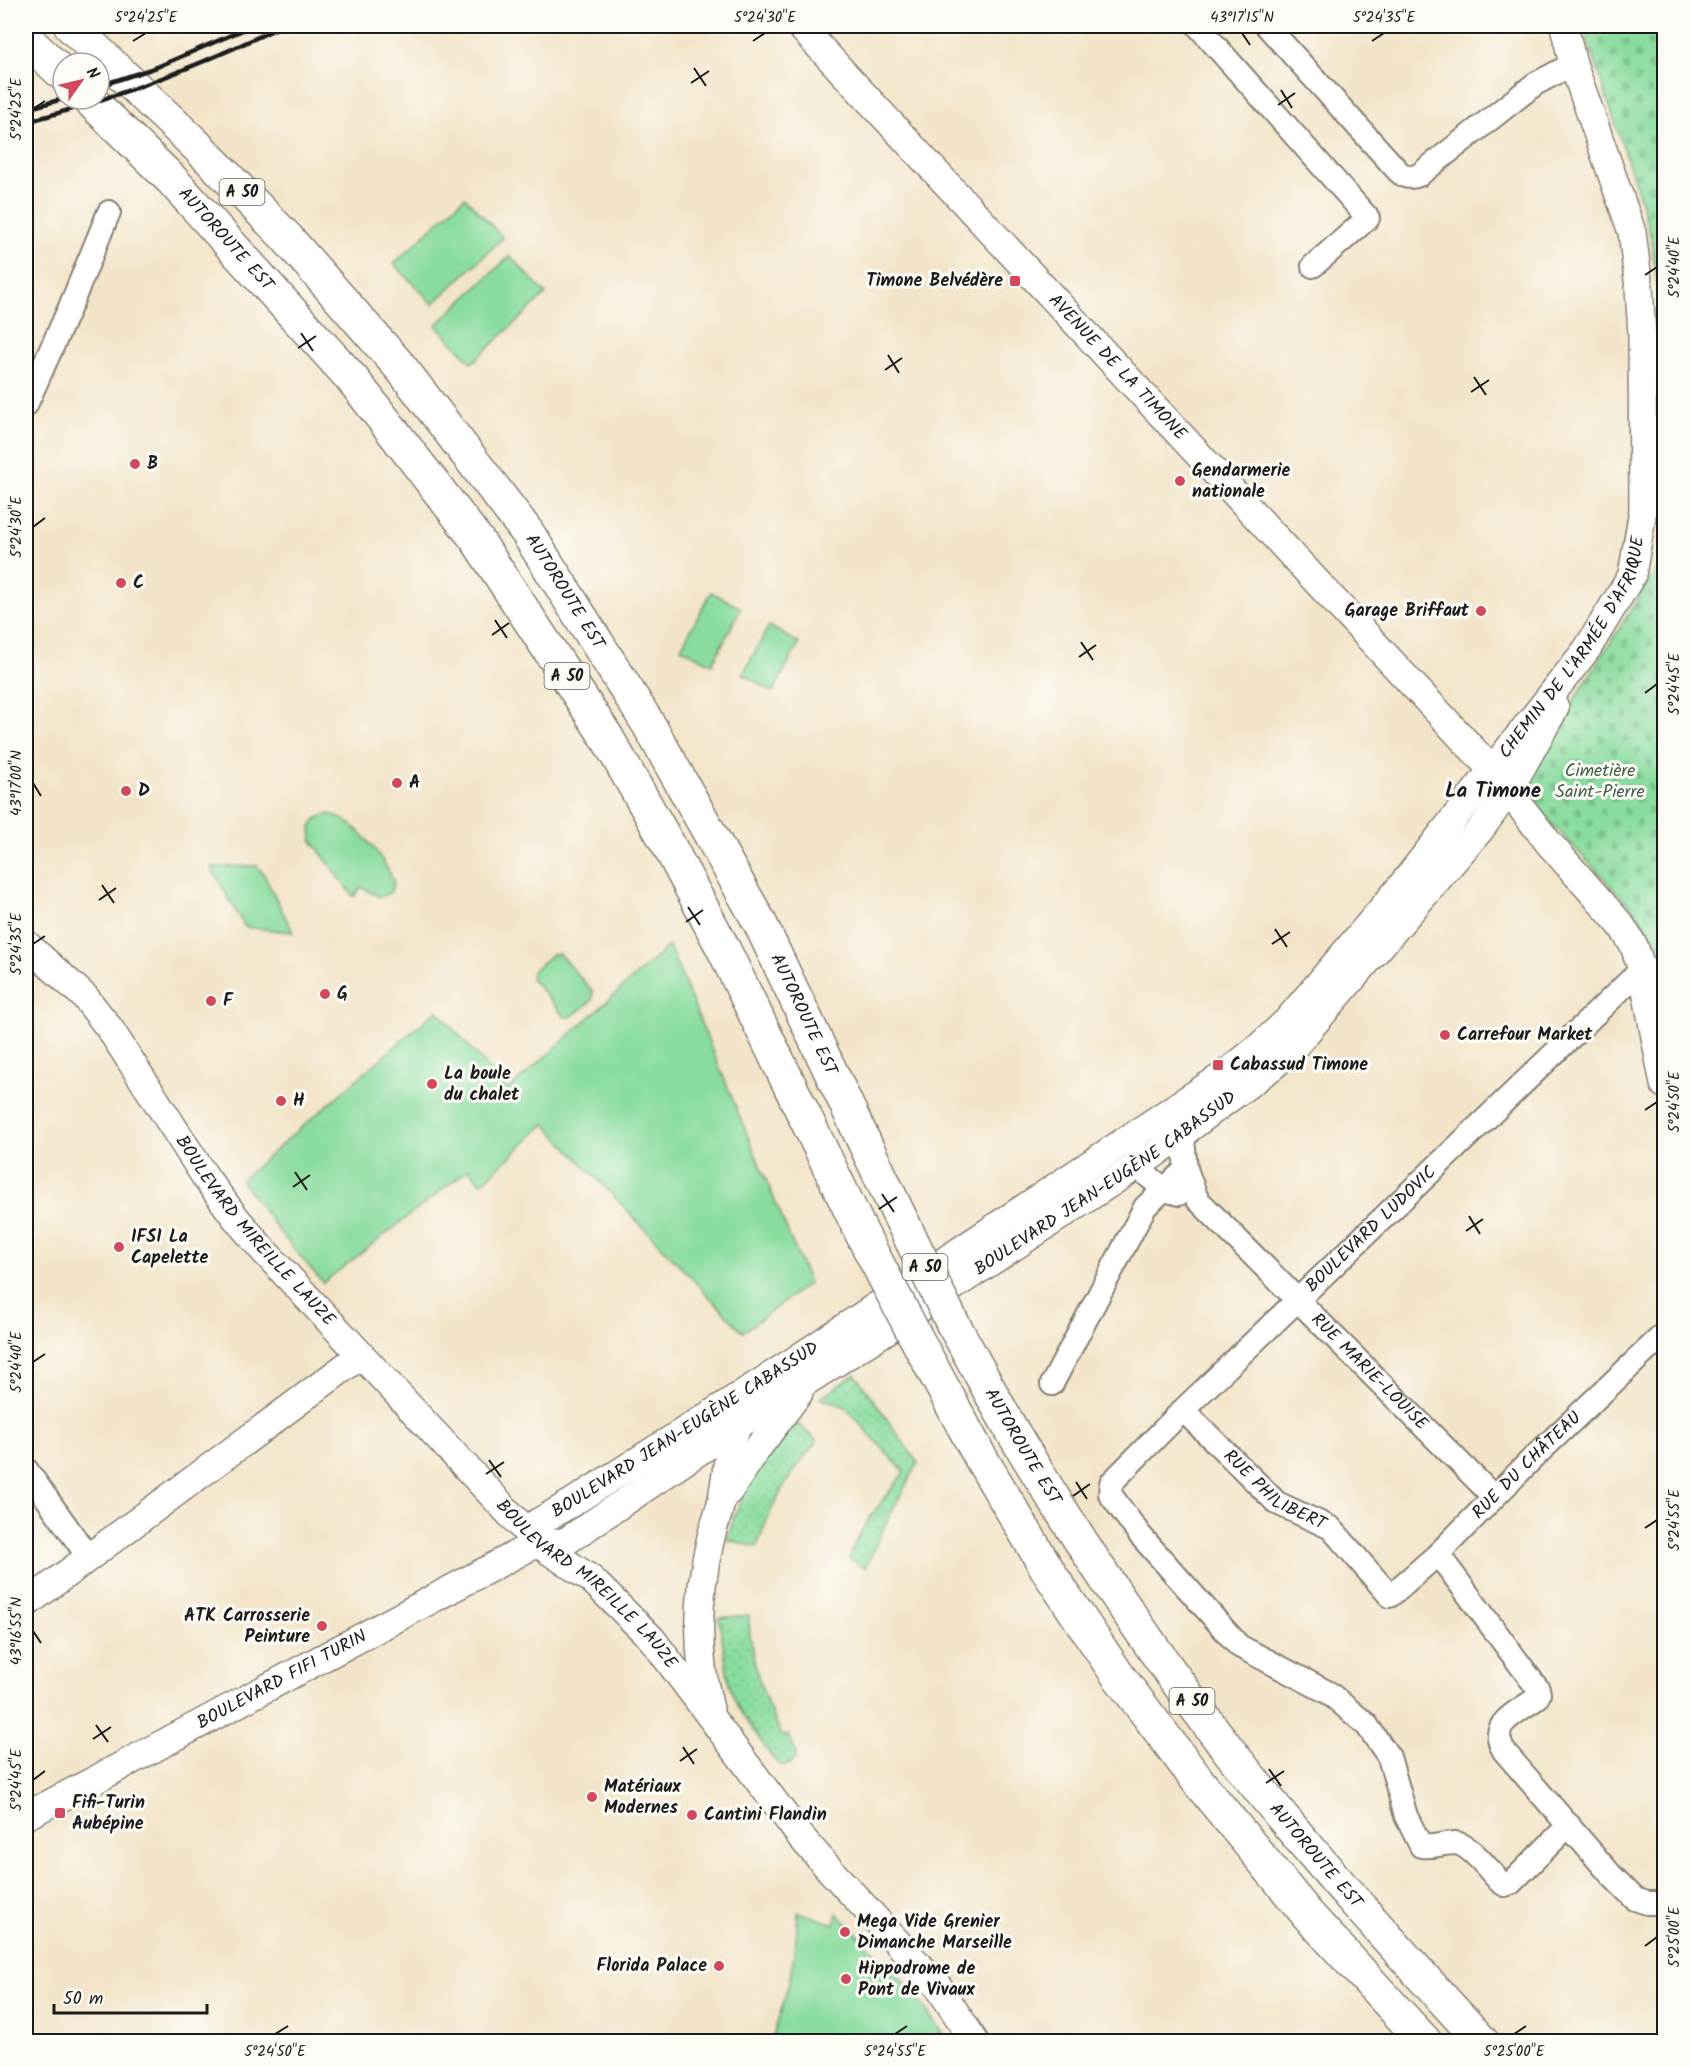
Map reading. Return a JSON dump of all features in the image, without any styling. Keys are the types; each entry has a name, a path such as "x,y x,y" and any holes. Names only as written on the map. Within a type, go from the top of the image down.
{"highway":[{"name":"AUTOROUTE EST","path":"71,26 196,145 286,237 402,369 527,531 649,725 760,923 953,1324 1016,1438 1157,1654 1237,1761 1345,1892 1482,2042"},
{"path":"26,39 51,63"},
{"name":"AUTOROUTE EST","path":"101,111 171,179 353,380 477,540 606,736 668,844 724,950 864,1238 922,1349 979,1455 1053,1577 1117,1674 1201,1785 1308,1915 1425,2042"}],"street":[{"name":"AVENUE DE LA TIMONE","path":"800,26 1022,267 1280,540 1501,781"},
{"path":"1198,26 1368,218 1313,266"},
{"path":"1267,26 1398,171 1403,176 1409,177 1419,175 1535,84 1573,64"},
{"name":"CHEMIN DE L'ARMÉE D'AFRIQUE","path":"1501,781 1516,738 1587,649 1632,575 1643,510 1642,334 1632,232 1573,64 1564,26"},
{"path":"26,405 109,212"},
{"path":"1501,781 1544,837 1621,925 1634,946 1642,969 1665,1084"},
{"name":"BOULEVARD JEAN-EUGÈNE CABASSUD","path":"531,1536 573,1502 799,1372 1136,1166 1224,1075 1287,1021 1327,991 1475,836 1501,781"},
{"name":"BOULEVARD MIREILLE LAUZE","path":"26,944 85,997 110,1029 200,1170 235,1217 531,1536 591,1579 652,1639 801,1837 938,1986 975,2042"},
{"name":"BOULEVARD LUDOVIC","path":"1569,1826 1511,1883 1505,1885 1468,1848 1453,1843 1431,1848 1421,1846 1406,1816 1389,1758 1366,1724 1329,1693 1239,1646 1140,1535 1110,1494 1111,1483 1184,1410 1642,969"},
{"name":"BOULEVARD JEAN-EUGÈNE CABASSUD","path":"799,1372 1184,1116"},
{"name":"RUE MARIE-LOUISE","path":"1184,1116 1186,1169 1197,1199 1494,1497"},
{"path":"1136,1166 1164,1190 1197,1199"},
{"name":"BOULEVARD JEAN-EUGÈNE CABASSUD","path":"1052,1384 1145,1207 1186,1169"},
{"name":"RUE DU CHÂTEAU","path":"1390,1596 1438,1554 1494,1497 1665,1334"},
{"path":"26,1604 361,1355"},
{"path":"712,1719 702,1679 699,1618 701,1585 738,1425 752,1403 799,1372"},
{"path":"722,1502 757,1449 799,1372"},
{"name":"RUE PHILIBERT","path":"1184,1410 1277,1503 1331,1528 1390,1596"},
{"name":"BOULEVARD JEAN-EUGÈNE CABASSUD","path":"531,1536 565,1542 738,1425"},
{"path":"26,1469 89,1558"},
{"name":"BOULEVARD FIFI TURIN","path":"26,1816 95,1780 531,1536"},
{"path":"1438,1554 1538,1689 1538,1698 1501,1725 1498,1742 1522,1773 1635,1899 1647,1903 1665,1904"}],"green space":[{"path":"1583,26 1664,26 1664,545 1661,319 1651,239 1642,204"},
{"path":"465,197 503,238 433,304 394,264"},
{"path":"510,256 546,294 472,363 436,325"},
{"name":"Cimetière Saint-Pierre","path":"1664,552 1664,995 1653,939 1636,912 1531,802 1525,778 1658,567"},
{"path":"711,592 741,608 712,664 681,648"},
{"path":"769,626 799,643 773,692 743,674"},
{"path":"330,814 350,824 376,851 394,882 390,893 379,897 361,887 354,897 312,841 311,827 317,818"},
{"path":"257,866 264,875 293,932 245,927 211,867"},
{"path":"669,946 809,1283 743,1332 545,1124 481,1184 469,1169 323,1283 282,1235 241,1180 437,1010 508,1090"},
{"path":"552,954 559,954 593,992 592,1000 571,1017 565,1017 531,978 532,972"},
{"path":"855,1374 918,1463 865,1568 849,1558 859,1535 873,1513 904,1472 844,1406 820,1398"},
{"path":"794,1423 817,1441 781,1491 757,1547 727,1540 735,1514 747,1488 788,1426"},
{"path":"749,1615 754,1663 763,1693 783,1737 788,1735 796,1753 795,1759 788,1765 780,1765 774,1760 738,1708 729,1684 719,1618"},
{"name":"Hippodrome de Pont de Vivaux","path":"798,1912 834,1924 837,1913 905,1983 947,2041 771,2041 790,1978"}],"railway":[{"path":"111,82 157,67 252,26"},
{"path":"26,122 91,103 156,80 219,55 281,26"},
{"path":"26,109 51,102"}],"place":[{"name":"Timone Belvédère","path":"1015,281"},
{"name":"B","path":"135,464"},
{"name":"Gendarmerie nationale","path":"1180,481"},
{"name":"C","path":"121,583"},
{"name":"Garage Briffaut","path":"1481,611"},
{"name":"A","path":"397,783"},
{"name":"D","path":"126,791"},
{"name":"G","path":"325,994"},
{"name":"F","path":"211,1001"},
{"name":"Carrefour Market","path":"1445,1035"},
{"name":"Cabassud Timone","path":"1218,1065"},
{"name":"La boule du chalet","path":"432,1084"},
{"name":"H","path":"281,1101"},
{"name":"IFSI La Capelette","path":"119,1247"},
{"name":"ATK Carrosserie Peinture","path":"322,1626"},
{"name":"Matériaux Modernes","path":"592,1797"},
{"name":"Fifi-Turin Aubépine","path":"60,1813"},
{"name":"Cantini Flandin","path":"692,1815"},
{"name":"Mega Vide Grenier Dimanche Marseille","path":"845,1932"},
{"name":"Florida Palace","path":"719,1966"},
{"name":"Hippodrome de Pont de Vivaux","path":"846,1979"}],"district":[{"name":"La Timone","path":"1493,791"}]}
